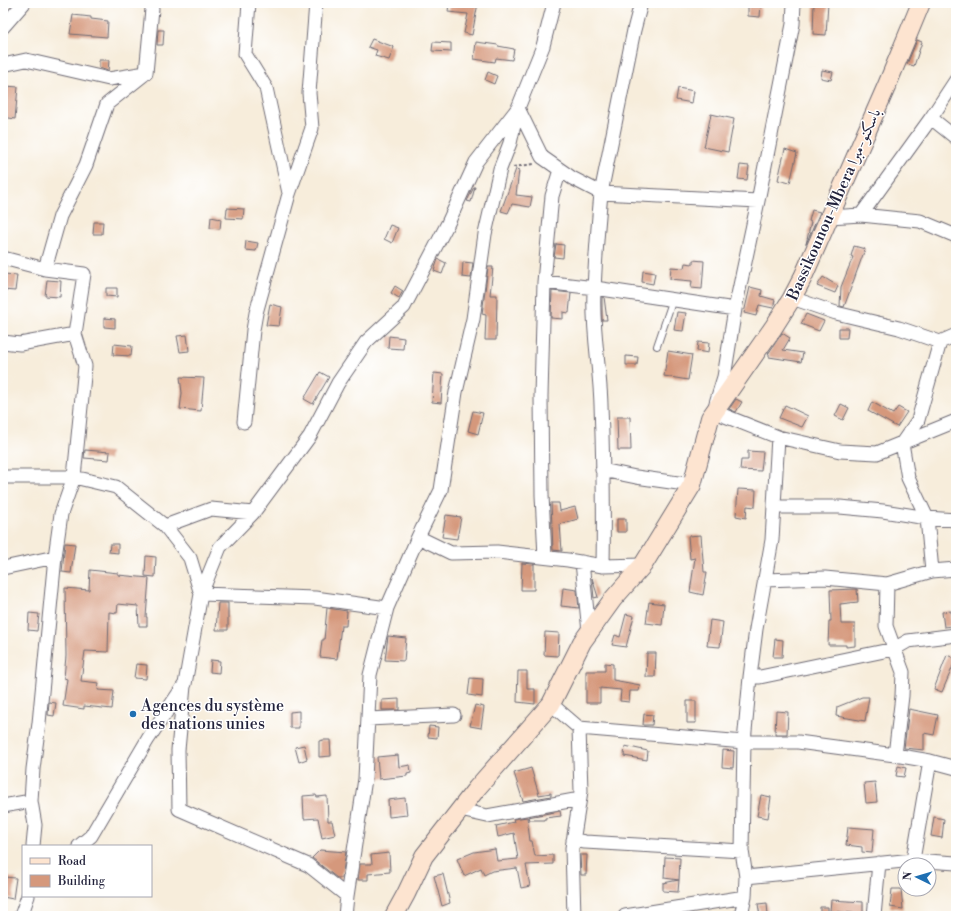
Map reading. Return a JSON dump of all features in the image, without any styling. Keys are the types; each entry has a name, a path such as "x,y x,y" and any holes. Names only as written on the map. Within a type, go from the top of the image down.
{"street":[{"path":"3,27 24,3"},
{"path":"249,3 245,54 266,88 289,194"},
{"path":"244,422 253,330 289,194 312,128 309,93 316,3"},
{"path":"345,916 365,778 370,675 387,608 418,537 441,490 456,392 473,319 485,234 500,168 510,143 518,108 542,46 554,3"},
{"path":"603,566 604,499 602,470 602,403 596,333 595,288 601,192 634,30 641,3"},
{"path":"794,3 793,24 735,309 724,377 713,415 778,437 840,451 877,453 956,421"},
{"name":"Bassikounou-Mbera باسكنو-مبرا","path":"394,916 424,856 477,788 551,704 582,642 613,599 643,564 692,485 713,415 773,328 803,277 887,85 921,3"},
{"path":"45,269 60,216 86,165 107,104 146,73 152,9"},
{"path":"3,64 26,60 108,78 146,73"},
{"path":"861,215 931,118 956,80"},
{"path":"518,108 542,157 572,178 601,192 758,202"},
{"path":"347,896 308,865 179,809 178,750 184,684 201,594 220,547 253,513 310,436 338,383 366,342 404,307 448,223 476,162 518,108"},
{"path":"931,118 956,138"},
{"path":"545,557 541,457 544,282 552,196 560,170"},
{"path":"830,217 861,215 920,221 956,236"},
{"path":"3,258 45,269 84,274 75,334 85,366 74,477 61,514 55,557 30,801 35,825 33,845"},
{"path":"544,282 735,309"},
{"path":"792,298 836,313 899,328 940,342 956,335"},
{"path":"3,342 20,344 75,334"},
{"path":"932,571 927,518 908,478 902,443 918,420 940,342"},
{"path":"741,916 745,897 746,877 742,851 744,742 756,629 772,540 778,437"},
{"path":"602,470 636,477 692,485"},
{"path":"3,477 74,477 116,487 165,526 190,558 201,594"},
{"path":"775,507 840,507 883,510 927,518 956,520"},
{"path":"165,526 211,509 253,513"},
{"path":"418,537 451,553 497,552 545,557 603,566 643,564"},
{"path":"3,568 55,557"},
{"path":"582,562 589,632"},
{"path":"764,580 825,578 888,584 932,571 956,569"},
{"path":"888,584 886,626 903,672 902,696 895,755"},
{"path":"201,594 315,598 387,608"},
{"path":"750,677 760,677 844,658 894,649 908,641 956,635"},
{"path":"80,845 91,836 148,738 184,684"},
{"path":"551,704 579,728 744,742 798,742 895,755 930,761 956,768"},
{"path":"368,719 454,714"},
{"path":"574,916 572,848 581,791 579,728"},
{"path":"914,857 930,761"},
{"path":"460,810 487,816 580,799"},
{"path":"3,806 30,801"},
{"path":"573,840 585,842 742,851"},
{"path":"746,877 897,861"},
{"path":"937,862 956,863"},
{"path":"874,916 879,863"},
{"path":"21,916 28,897"},
{"path":"625,916 745,897"}],"lane":[{"path":"657,346 673,300"}],"building":[{"path":"449,3 478,3 472,35 464,33 468,14 448,12"},
{"path":"748,3 761,3 760,17 748,16"},
{"path":"814,3 828,3 826,35 813,34"},
{"path":"73,15 108,21 107,37 70,34"},
{"path":"158,30 164,30 163,45 157,45"},
{"path":"372,39 394,47 389,60 375,56 377,50 368,47"},
{"path":"917,40 922,42 914,66 907,64"},
{"path":"433,42 451,43 451,52 432,51"},
{"path":"476,42 514,49 512,60 496,58 495,62 474,59"},
{"path":"99,60 109,60 108,71 99,68"},
{"path":"822,70 833,72 831,80 821,78"},
{"path":"488,72 497,76 494,84 485,80"},
{"path":"6,86 18,87 15,119 3,117"},
{"path":"678,88 694,91 692,103 676,100"},
{"path":"711,114 734,119 728,152 704,147"},
{"path":"785,149 797,153 790,183 778,180"},
{"path":"740,165 749,166 747,180 738,179"},
{"path":"516,169 519,170 516,195 532,197 530,207 512,204 508,213 501,211"},
{"path":"474,187 471,202 467,201"},
{"path":"227,208 244,209 243,219 226,218"},
{"path":"812,210 820,212 806,244 811,222 809,221"},
{"path":"211,217 221,219 220,229 210,228"},
{"path":"94,222 103,222 102,234 93,234"},
{"path":"390,225 398,228 392,243 384,239"},
{"path":"246,241 258,243 256,251 245,250"},
{"path":"556,244 564,245 563,258 554,257"},
{"path":"854,246 865,249 844,307 840,306 841,287 853,257 851,256"},
{"path":"438,259 446,263 442,274 434,271"},
{"path":"693,260 704,261 702,289 691,288 692,281 670,279 671,267 684,268 685,263 693,264"},
{"path":"463,262 473,263 471,278 462,277"},
{"path":"488,267 493,267 490,295 497,295 496,340 485,340 486,315 482,314"},
{"path":"643,271 655,273 653,284 642,282"},
{"path":"3,274 17,275 15,291 3,290"},
{"path":"823,277 838,286 835,293 817,286"},
{"path":"47,280 61,281 60,297 45,296"},
{"path":"395,286 403,291 399,298 391,293"},
{"path":"750,287 762,290 761,296 775,300 773,308 759,305 756,316 744,313"},
{"path":"106,288 117,288 117,297 106,296"},
{"path":"552,291 571,293 569,313 563,312 563,319 551,318"},
{"path":"602,297 604,297 607,320 602,320"},
{"path":"270,304 282,307 279,326 266,325"},
{"path":"677,312 686,313 683,331 674,330"},
{"path":"806,314 824,321 819,331 801,324"},
{"path":"104,318 115,319 115,328 104,327"},
{"path":"839,328 848,328 847,338 839,338"},
{"path":"782,333 790,338 783,350 803,353 801,362 769,357 768,354"},
{"path":"187,335 189,351 180,352 177,336"},
{"path":"389,336 404,338 403,349 388,348"},
{"path":"698,342 709,343 708,353 697,351"},
{"path":"114,344 132,346 131,356 113,355"},
{"path":"668,351 692,355 688,380 664,376"},
{"path":"626,356 638,357 637,365 626,365"},
{"path":"320,372 329,377 313,404 304,399"},
{"path":"434,373 443,374 441,403 432,402"},
{"path":"180,377 204,378 201,411 180,409 182,393"},
{"path":"736,399 742,402 736,412 729,409"},
{"path":"872,402 893,414 898,407 907,412 897,427 868,411"},
{"path":"841,404 849,408 843,420 835,416"},
{"path":"785,405 808,416 802,427 779,418"},
{"path":"473,411 483,413 478,434 468,431"},
{"path":"617,417 630,417 631,450 618,450"},
{"path":"85,450 110,452 109,460 84,458"},
{"path":"748,451 763,452 761,471 740,470 741,460 748,460"},
{"path":"738,489 756,490 755,507 747,506 746,518 736,516"},
{"path":"551,503 559,503 560,511 575,507 578,519 560,524 562,551 553,550"},
{"path":"446,515 461,517 457,539 442,537"},
{"path":"617,519 626,519 626,532 617,532"},
{"path":"701,535 704,572 707,572 703,595 690,592 695,558 690,559 688,536"},
{"path":"65,543 75,544 71,573 62,572"},
{"path":"110,544 118,544 118,553 109,552"},
{"path":"146,556 156,557 155,577 145,576"},
{"path":"522,563 534,564 534,590 521,590"},
{"path":"90,570 149,578 146,617 147,626 139,626 138,606 118,604 117,613 109,612 108,652 85,651 81,681 99,683 98,690 114,691 112,709 84,706 84,709 63,706 67,679 64,678 66,656 65,588 89,590"},
{"path":"592,578 598,597 594,598"},
{"path":"563,588 577,590 579,608 561,606"},
{"path":"857,589 858,602 840,604 841,624 855,624 855,646 846,647 846,645 828,645 829,621 831,621 830,590"},
{"path":"649,602 664,604 662,625 646,623"},
{"path":"218,603 228,603 228,630 216,630"},
{"path":"327,608 347,611 346,626 341,626 337,659 320,657 322,640 324,640"},
{"path":"951,611 952,626 944,627 942,612"},
{"path":"29,613 39,614 37,631 28,630"},
{"path":"626,614 634,616 626,647 612,645 615,635 620,637"},
{"path":"710,620 723,622 720,647 707,646"},
{"path":"545,632 559,633 558,656 544,655"},
{"path":"388,636 406,638 404,661 385,660"},
{"path":"775,639 783,640 782,657 773,657"},
{"path":"647,653 656,653 655,677 646,677"},
{"path":"947,655 956,659 942,692 934,689"},
{"path":"211,660 220,661 219,673 210,672"},
{"path":"605,663 613,664 613,680 640,685 639,691 630,691 629,702 620,701 621,690 600,688 600,703 586,703 586,671 605,671"},
{"path":"136,664 147,665 146,679 134,678"},
{"path":"518,671 527,671 527,689 535,689 535,704 517,702"},
{"path":"470,678 483,679 482,697 468,695"},
{"path":"862,697 869,697 865,721 836,716 837,707"},
{"path":"399,699 399,710 382,710 382,700"},
{"path":"687,701 696,701 696,723 687,723"},
{"path":"49,702 56,703 54,716 48,715"},
{"path":"475,705 484,707 481,728 470,726"},
{"path":"909,709 938,715 934,735 924,733 924,750 904,748"},
{"path":"299,711 299,728 290,728 290,712"},
{"path":"776,711 788,712 787,734 775,734"},
{"path":"644,714 653,715 652,725 643,725"},
{"path":"429,726 438,727 437,738 428,737"},
{"path":"330,740 331,756 319,757 319,741"},
{"path":"304,745 307,759 299,762 295,747"},
{"path":"625,746 648,751 647,760 624,756"},
{"path":"723,750 734,751 733,768 722,767"},
{"path":"398,755 399,767 410,765 411,773 407,774 407,776 379,779 377,757"},
{"path":"898,766 906,768 904,777 896,776"},
{"path":"531,768 539,795 551,793 551,796 523,801 514,773"},
{"path":"875,782 877,802 866,803 864,783"},
{"path":"316,795 317,797 327,796 328,821 332,821 335,835 322,838 318,818 304,819 303,796"},
{"path":"761,795 771,797 768,818 757,816"},
{"path":"405,798 407,815 389,817 388,800"},
{"path":"560,811 561,816 545,818 545,820 529,820 528,817"},
{"path":"527,817 530,841 532,841 535,856 553,855 553,864 526,865 530,886 521,888 517,868 492,871 484,875 481,868 464,876 457,859 474,852 495,849 497,861 518,859 514,833 498,837 496,826 514,822 513,819"},
{"path":"934,817 944,819 942,838 931,836"},
{"path":"848,827 874,829 872,853 862,852 862,847 846,845"},
{"path":"320,850 346,852 342,878 337,878 312,858"},
{"path":"389,853 390,872 368,874 368,880 358,880 360,864 372,864 371,855"},
{"path":"580,855 587,855 586,875 581,875"},
{"path":"665,857 680,858 679,880 664,878"},
{"path":"443,874 450,903 442,906 434,876"},
{"path":"3,877 16,878 13,899 3,897"},
{"path":"679,880 678,892 663,891 663,883"},
{"path":"892,889 897,889 897,897 902,897 903,909 890,907"},
{"path":"831,900 863,902 863,914 830,911"},
{"path":"767,903 768,916 760,916 758,904"},
{"path":"820,907 828,907 828,916 820,916"}],"place":[{"name":"Agences du système des nations unies","path":"133,714"}]}
